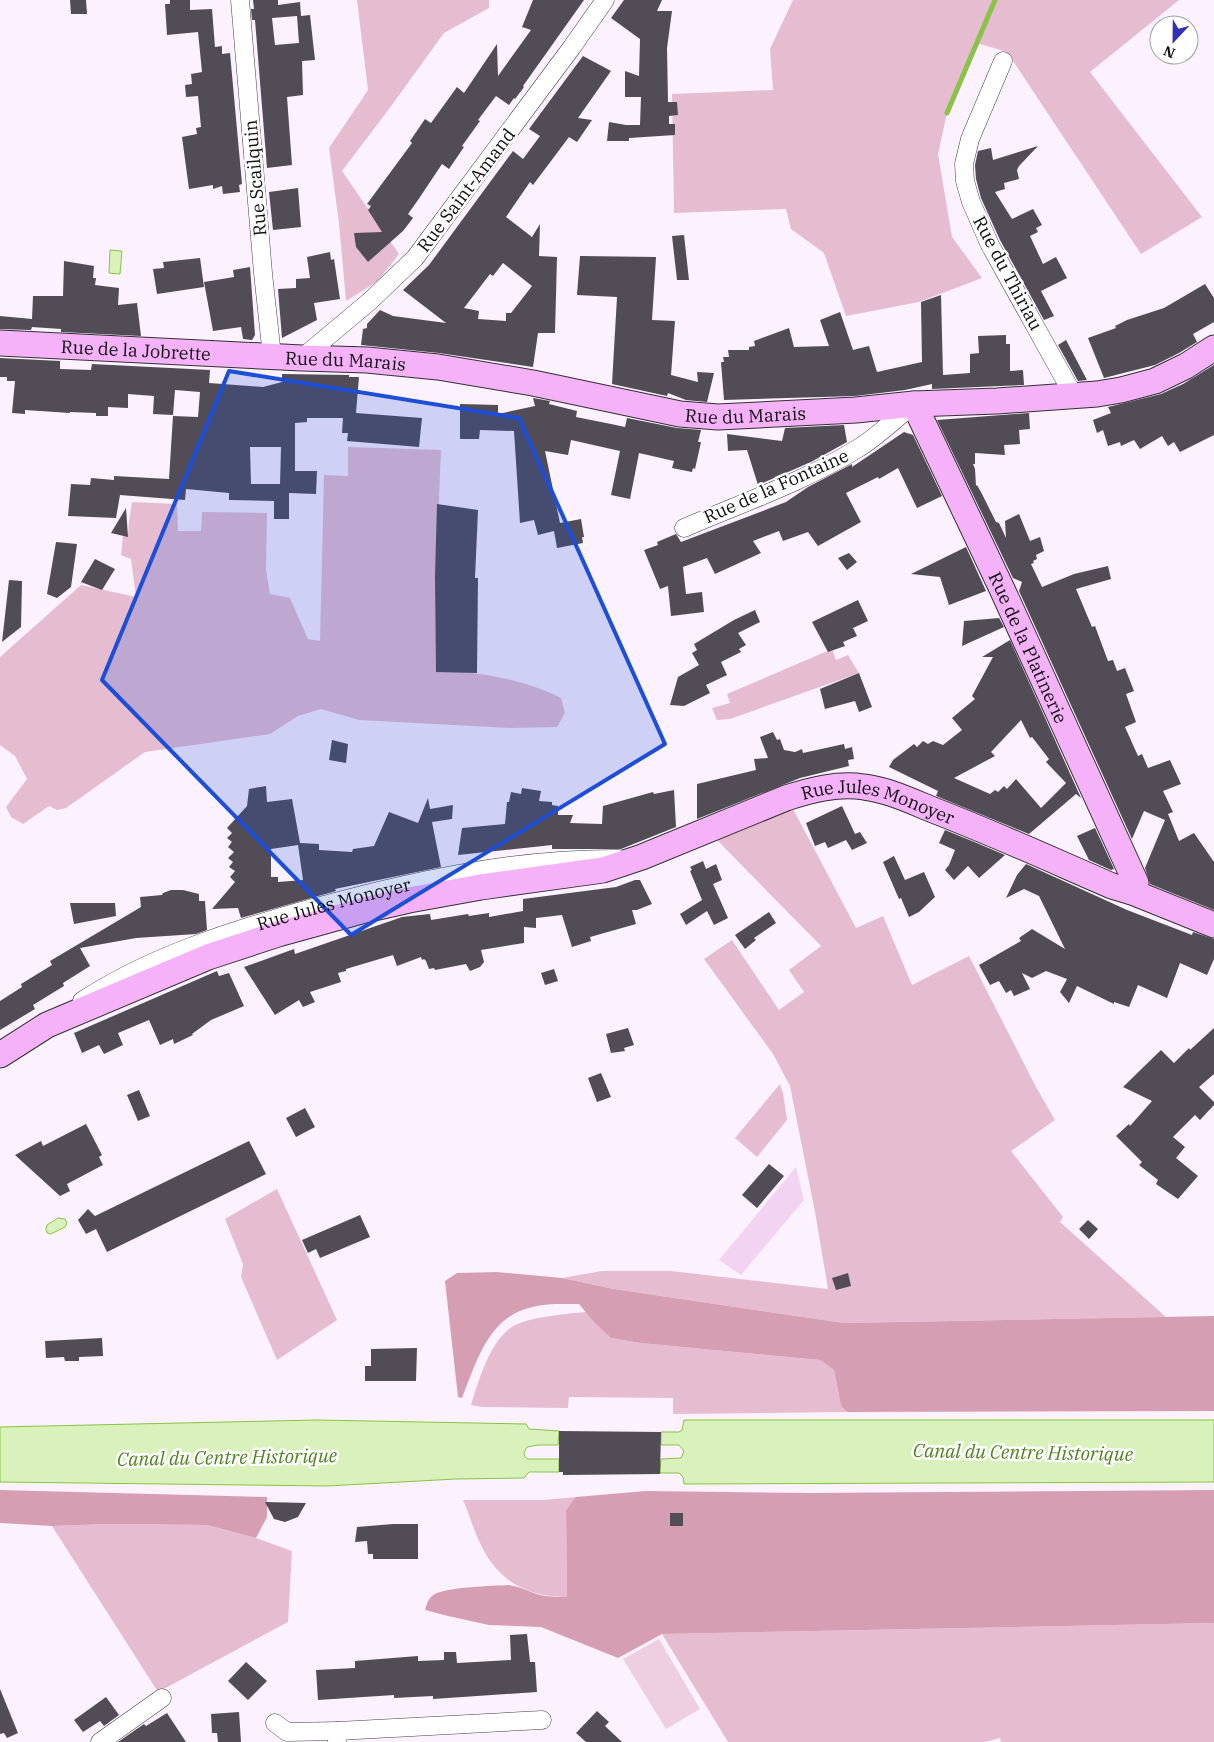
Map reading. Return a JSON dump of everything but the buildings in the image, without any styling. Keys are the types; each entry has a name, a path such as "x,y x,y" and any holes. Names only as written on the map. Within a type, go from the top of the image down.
{"street":[{"name":"Rue Scailquin","path":"240,0 263,273 272,356"},
{"name":"Rue Saint-Amand","path":"302,358 370,301 415,258 605,0"},
{"name":"Rue du Thiriau","path":"1004,61 970,139 964,164 965,181 971,202 990,245 1074,396"},
{"name":"Rue de la Jobrette","path":"0,343 272,356"},
{"name":"Rue du Marais","path":"272,356 368,360 438,367 533,382 698,416 739,416 856,410 914,404 1074,396 1121,390 1155,381 1186,366 1214,348"},
{"name":"Rue de la Fontaine","path":"684,528 802,478 830,464 859,448 914,404"},
{"name":"Rue de la Platinerie","path":"914,404 1006,598 1136,884 1122,889"},
{"name":"Rue Jules Monoyer","path":"0,1055 47,1025 208,957 278,934 365,910 410,900 481,887 603,870 642,857 786,798 834,786 864,787 896,795 1214,925"},
{"path":"100,1742 162,1698"},
{"path":"276,1723 287,1732 337,1737 542,1720"}],"highlighted area":[{"path":"229,371 519,418 665,744 351,935 102,680"}],"shaded area":[{"path":"357,0 489,0 489,8 444,33 342,171 399,254 378,281 346,301 339,223 329,148 368,90"},
{"path":"793,0 1179,0 1160,15 1149,15 1149,24 1090,72 1202,217 1141,254 1007,52 977,43 947,113 938,154 952,237 982,278 919,302 846,316 824,253 791,229 786,209 674,213 672,94 773,90 770,49"},
{"path":"348,447 441,450 436,572 439,669 502,678 547,691 561,698 565,713 557,727 512,728 359,720 321,709 298,716 270,734 145,752 66,808 57,810 49,806 23,824 11,817 6,807 27,779 15,756 0,745 0,657 81,585 136,597 131,559 121,555 123,535 128,535 132,502 177,504 178,531 201,531 202,512 267,513 266,570 270,594 290,598 308,639 320,641 324,475 348,476"},
{"path":"832,649 836,660 848,655 859,673 730,719 717,720 712,708 730,703 727,694"},
{"path":"792,807 856,928 883,916 912,985 969,956 1036,1087 1055,1120 1011,1151 1063,1217 1060,1222 1166,1317 844,1323 614,1289 562,1278 602,1271 671,1271 828,1289 790,1086 773,1054 704,959 732,940 779,1010 804,992 789,970 821,946 716,839"},
{"path":"780,1084 787,1120 757,1157 735,1138"},
{"path":"796,1167 804,1200 741,1275 719,1260"},
{"path":"277,1189 337,1320 277,1360 241,1277 243,1264 225,1219"},
{"path":"497,1272 562,1278 614,1289 844,1323 1214,1316 1214,1411 847,1412 841,1406 834,1370 820,1360 640,1343 611,1338 579,1304 532,1307 517,1312 505,1320 494,1330 486,1342 462,1398 458,1397 445,1281 457,1273"},
{"path":"586,1312 611,1338 640,1343 820,1360 834,1370 841,1406 847,1412 673,1414 673,1398 569,1397 568,1408 482,1407 471,1405 483,1370 494,1346 510,1328 536,1319"},
{"path":"0,1490 267,1497 267,1517 256,1538 207,1525 108,1524 52,1526 0,1523"},
{"path":"1214,1490 1214,1623 662,1634 618,1658 541,1627 489,1625 425,1610 427,1603 433,1595 470,1587 509,1585 545,1596 567,1597 566,1510 576,1497 646,1491 808,1493"},
{"path":"576,1497 566,1510 567,1597 540,1594 528,1590 506,1578 497,1570 482,1547 463,1500 543,1500"},
{"path":"108,1524 207,1525 256,1538 292,1551 288,1622 158,1692 52,1526"},
{"path":"1214,1623 1214,1742 1001,1742 1000,1738 985,1742 728,1742 662,1634"},
{"path":"659,1639 700,1709 666,1729 623,1659"}],"water":[{"path":"110,250 122,251 120,274 109,273"},
{"path":"58,1218 65,1219 67,1223 65,1227 51,1234 47,1233 47,1225"},
{"name":"Canal du Centre Historique","path":"317,1420 526,1424 529,1429 559,1431 558,1445 527,1447 524,1453 528,1459 559,1459 559,1472 529,1472 524,1478 456,1479 327,1486 0,1482 0,1427"},
{"name":"Canal du Centre Historique","path":"684,1420 1214,1420 1214,1482 684,1484 683,1477 679,1473 660,1473 661,1459 681,1458 684,1451 679,1445 661,1445 661,1432 679,1432 682,1430"}],"waterway":[{"path":"947,113 995,0"}]}
